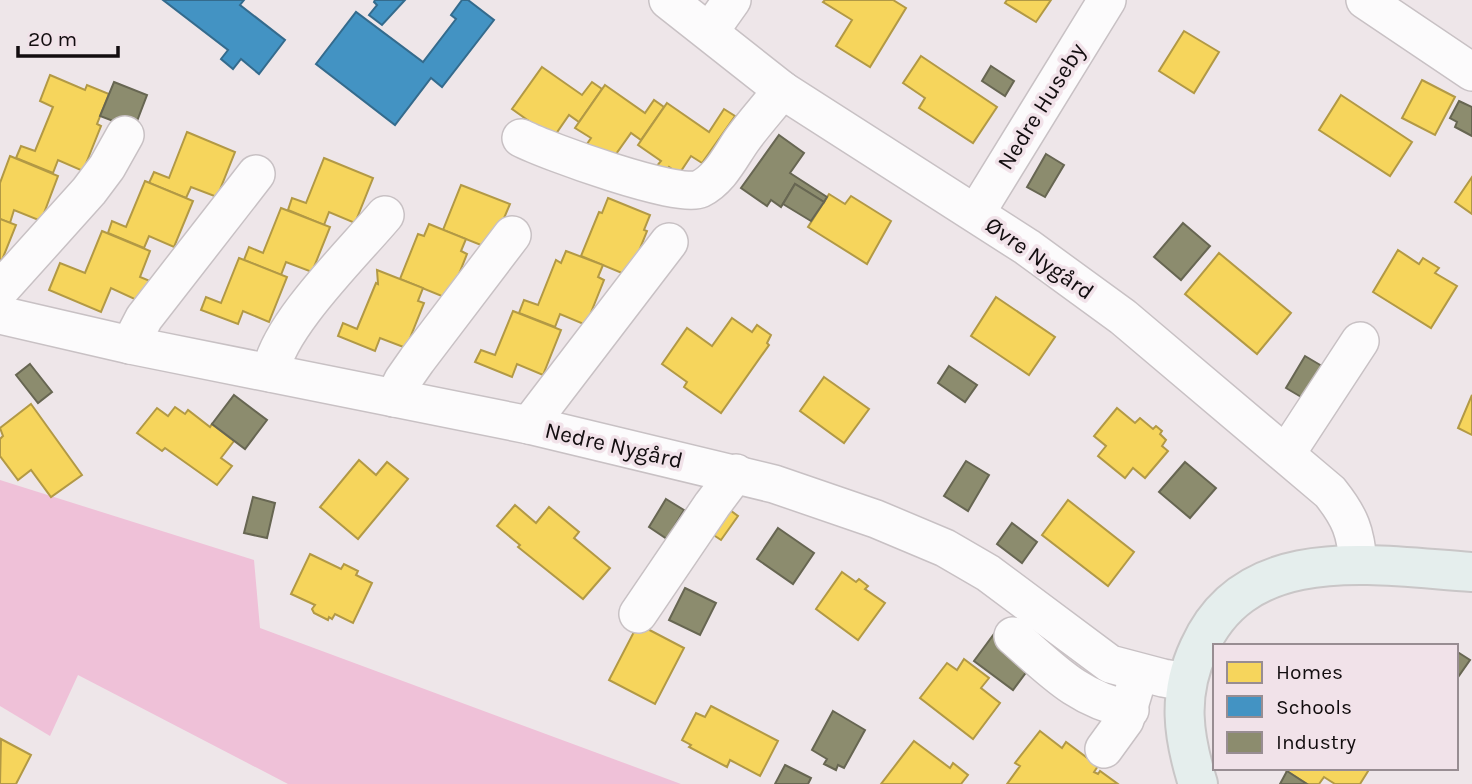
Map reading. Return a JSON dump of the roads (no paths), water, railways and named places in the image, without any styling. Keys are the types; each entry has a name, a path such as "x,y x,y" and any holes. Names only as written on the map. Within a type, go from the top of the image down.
{"main road":[{"path":"1198,784 1185,731 1183,703 1186,681 1203,638 1217,618 1251,587 1277,575 1303,569 1358,564 1472,572"}],"street":[{"name":"Øvre Nygård","path":"668,0 782,90 976,213 1124,317 1331,492 1353,527 1358,564"},
{"path":"710,32 732,0"},
{"name":"Nedre Huseby","path":"976,213 1107,0"},
{"path":"1365,0 1472,72"},
{"path":"521,138 575,160 687,191 695,190 702,188 721,172 742,140 782,90"},
{"path":"0,290 89,191 107,167 125,135"},
{"path":"130,345 144,318 256,174"},
{"path":"271,373 272,358 282,340 385,215"},
{"path":"394,398 416,360 512,234"},
{"path":"529,425 669,242"},
{"name":"Nedre Nygård","path":"0,315 130,345 529,425 774,484 876,519 946,548 988,573 1110,664 1186,681"},
{"path":"1286,454 1360,341"},
{"path":"638,614 736,473"},
{"path":"1013,636 1074,689 1093,699 1130,710"},
{"path":"1104,749 1120,730 1130,710 1138,672"}]}
